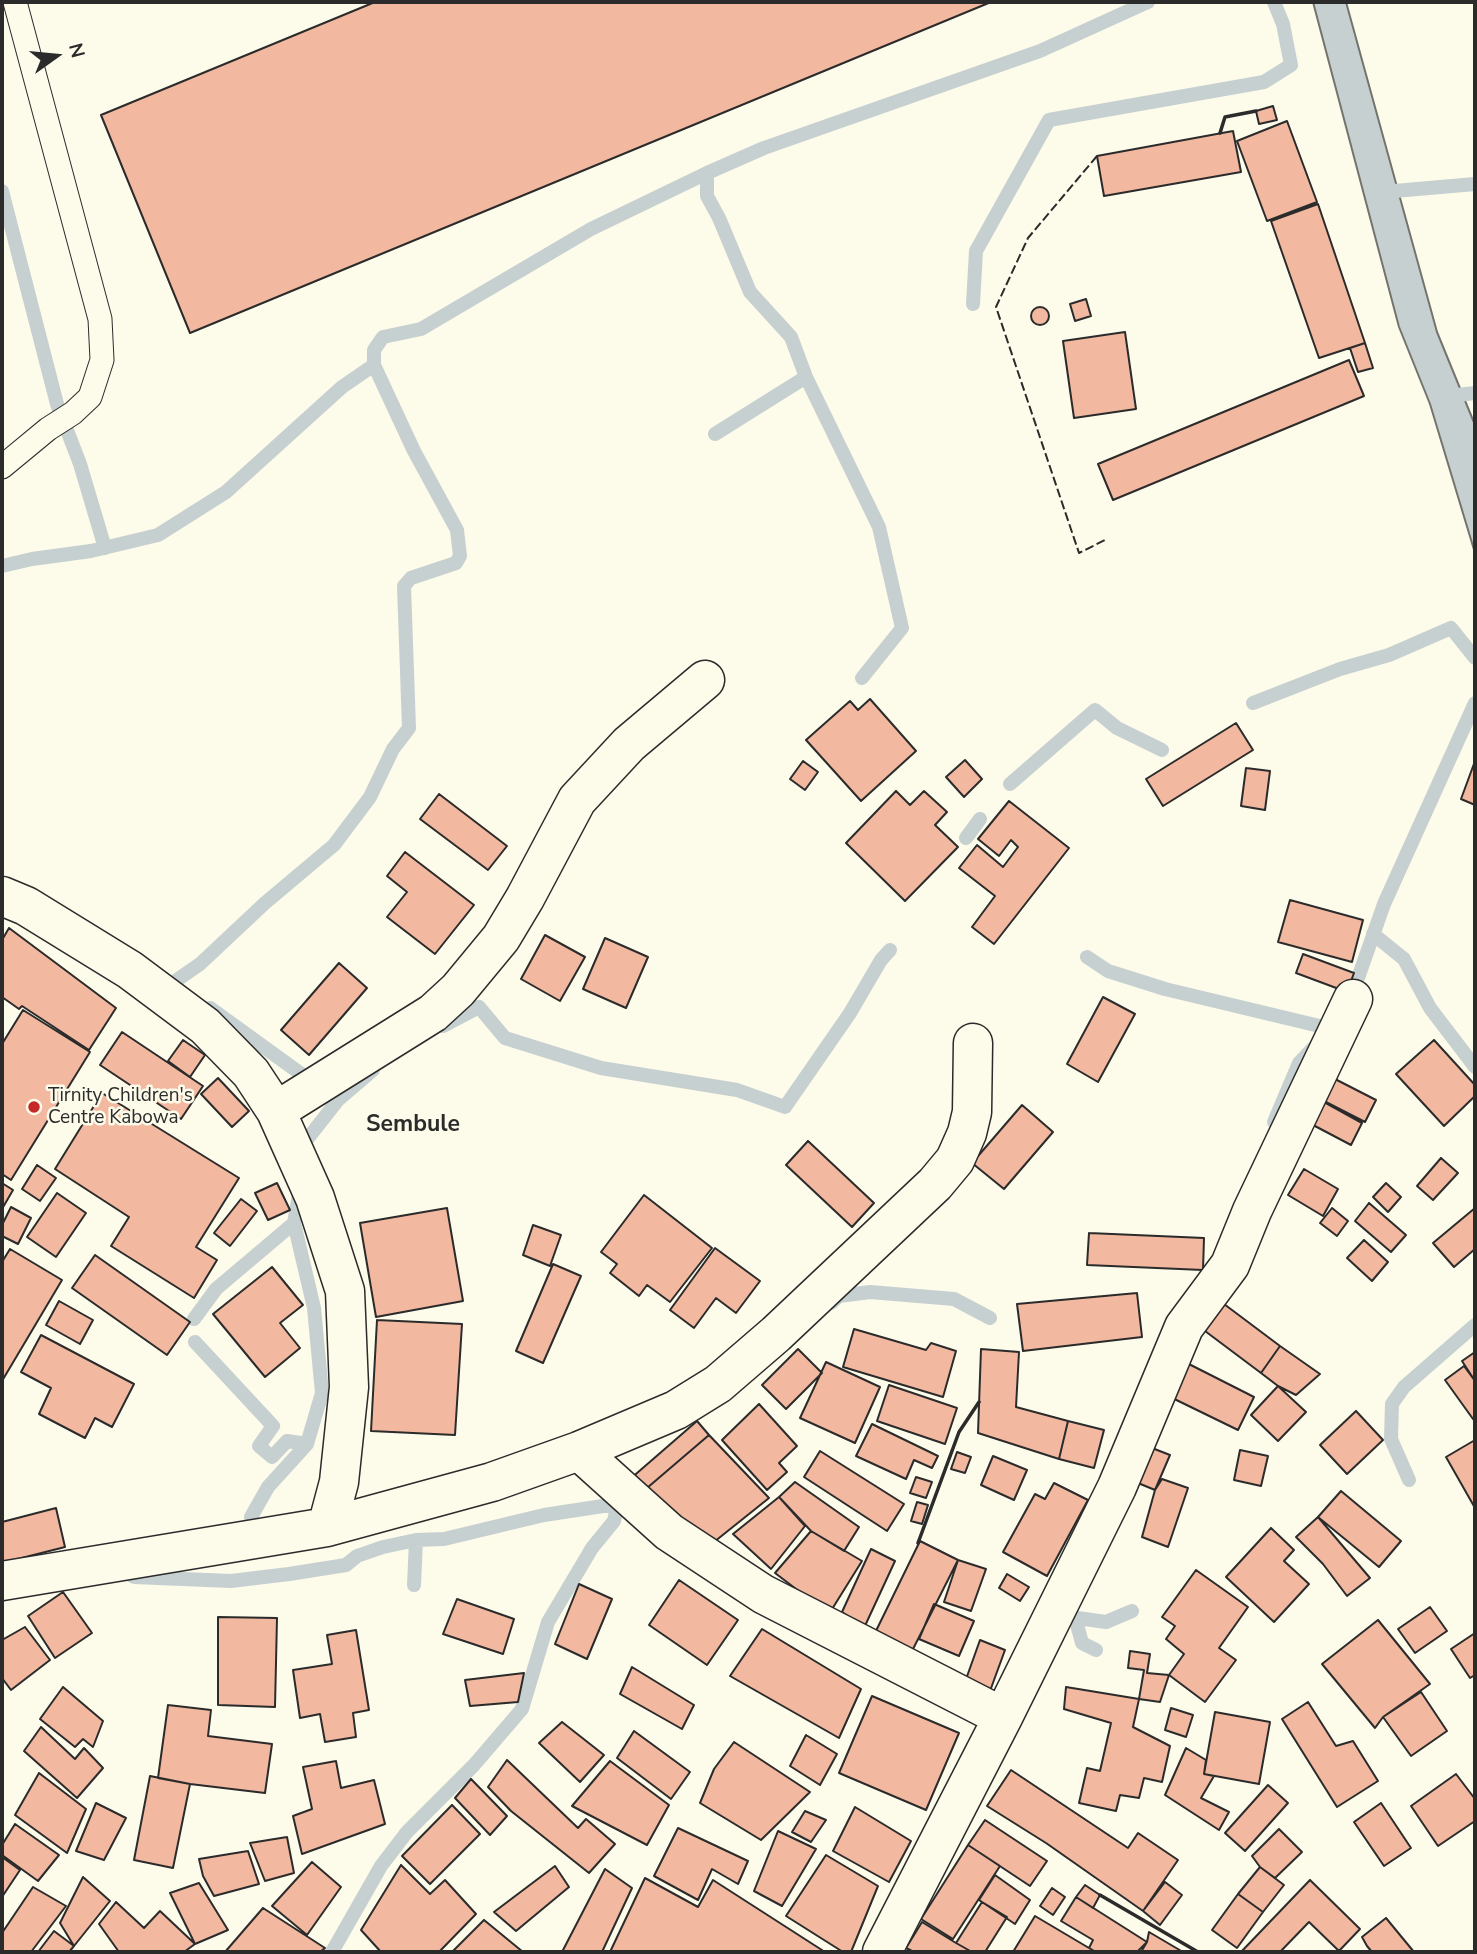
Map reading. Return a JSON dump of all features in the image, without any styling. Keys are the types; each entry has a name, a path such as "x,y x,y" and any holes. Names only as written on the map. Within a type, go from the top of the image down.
{"street":[{"path":"276,1111 433,1013 458,990 500,939 577,800 629,744 705,680"},
{"path":"2,895 26,906 130,970 205,1026 251,1073 276,1111 315,1198 345,1291 349,1387 339,1482 327,1527"},
{"path":"882,1952 1003,1717 1120,1480 1184,1327 1230,1265 1252,1211 1353,999"},
{"path":"2,1581 327,1527 492,1482 579,1451 676,1410 718,1384 776,1334 935,1184 955,1160 967,1133 972,1112 973,1043"},
{"path":"579,1451 669,1532 763,1594 1003,1717"}],"lane":[{"path":"2,467 90,397 102,360 100,319 15,2"}],"shaded area":[{"path":"1313,2 1346,2 1437,332 1475,425 1475,553 1430,404 1399,327"}],"building":[{"path":"375,2 991,2 190,333 101,115"},
{"path":"1273,106 1277,120 1259,124 1256,111"},
{"path":"1287,121 1317,202 1267,221 1237,141"},
{"path":"1233,131 1241,172 1104,196 1097,156"},
{"path":"1318,204 1365,343 1319,358 1271,221"},
{"path":"1086,299 1091,316 1075,321 1070,304"},
{"path":"1040,307 1046,310 1049,316 1046,322 1040,325 1034,322 1031,316 1034,310"},
{"path":"1125,332 1136,409 1074,418 1063,341"},
{"path":"1365,343 1373,368 1358,372 1350,348"},
{"path":"1349,360 1364,396 1113,500 1098,464"},
{"path":"870,699 916,751 861,801 806,740 850,701 858,710"},
{"path":"1236,723 1253,750 1163,806 1146,779"},
{"path":"965,760 982,779 964,797 946,777"},
{"path":"803,761 818,772 805,790 790,779"},
{"path":"1475,761 1475,805 1461,799"},
{"path":"1246,768 1270,771 1265,810 1241,806"},
{"path":"896,791 910,805 924,791 947,812 935,825 958,847 905,901 846,843"},
{"path":"439,794 507,846 488,870 420,819"},
{"path":"1009,801 1069,848 994,944 972,927 995,896 959,868 977,845 1003,867 1018,847 1011,840 999,856 978,839"},
{"path":"405,852 474,905 435,954 387,917 407,892 387,876"},
{"path":"1290,900 1363,920 1352,962 1278,942"},
{"path":"9,928 116,1008 89,1050 22,1006 19,1009 2,997 2,940"},
{"path":"545,935 585,957 560,1001 521,979"},
{"path":"605,938 648,957 626,1008 583,989"},
{"path":"1303,954 1354,973 1347,992 1296,973"},
{"path":"339,963 367,988 309,1055 281,1030"},
{"path":"1103,997 1135,1014 1098,1082 1067,1064"},
{"path":"23,1010 90,1052 11,1180 2,1174 2,1044"},
{"path":"122,1032 203,1086 181,1119 100,1065"},
{"path":"183,1040 205,1055 190,1077 168,1061"},
{"path":"1434,1040 1475,1085 1475,1096 1444,1126 1396,1074"},
{"path":"218,1078 249,1111 232,1127 201,1094"},
{"path":"1333,1078 1376,1100 1365,1122 1322,1100"},
{"path":"102,1093 239,1178 196,1247 217,1260 194,1298 111,1246 129,1217 55,1169"},
{"path":"1324,1102 1362,1123 1351,1145 1313,1125"},
{"path":"1022,1105 1053,1132 1004,1189 972,1163"},
{"path":"808,1141 874,1203 852,1227 786,1165"},
{"path":"1441,1158 1458,1173 1433,1200 1417,1186"},
{"path":"37,1165 56,1178 40,1201 22,1189"},
{"path":"1304,1169 1338,1189 1323,1216 1288,1195"},
{"path":"2,1183 13,1190 2,1209"},
{"path":"277,1183 290,1210 268,1220 255,1193"},
{"path":"1386,1183 1401,1197 1388,1212 1373,1197"},
{"path":"57,1193 86,1213 56,1257 27,1237"},
{"path":"644,1195 712,1248 670,1302 647,1285 639,1296 610,1273 617,1264 601,1252"},
{"path":"241,1199 257,1211 230,1246 214,1233"},
{"path":"1369,1203 1406,1235 1391,1252 1355,1221"},
{"path":"11,1207 31,1218 18,1244 2,1236 2,1225"},
{"path":"447,1208 463,1301 376,1317 360,1223"},
{"path":"1332,1208 1348,1221 1337,1236 1320,1223"},
{"path":"1475,1208 1475,1249 1454,1267 1433,1243"},
{"path":"533,1225 561,1235 550,1266 523,1255"},
{"path":"1089,1233 1204,1238 1203,1270 1087,1265"},
{"path":"1364,1240 1388,1262 1372,1281 1347,1258"},
{"path":"715,1248 760,1281 736,1313 716,1298 694,1328 670,1310"},
{"path":"10,1249 62,1280 2,1381 2,1262"},
{"path":"95,1255 190,1322 167,1355 72,1288"},
{"path":"553,1264 581,1276 543,1363 516,1351"},
{"path":"272,1267 303,1305 280,1323 300,1348 265,1377 213,1314"},
{"path":"1137,1293 1142,1337 1023,1351 1017,1304"},
{"path":"59,1301 93,1320 80,1344 46,1325"},
{"path":"1224,1304 1280,1346 1261,1373 1205,1331"},
{"path":"377,1320 462,1324 455,1435 371,1431"},
{"path":"854,1329 926,1350 931,1343 956,1351 943,1397 843,1367"},
{"path":"41,1335 134,1384 112,1427 95,1418 85,1438 39,1414 51,1388 21,1372"},
{"path":"1280,1346 1320,1374 1296,1395 1261,1373"},
{"path":"798,1349 822,1373 786,1409 762,1385"},
{"path":"981,1349 1019,1352 1016,1407 1068,1421 1059,1459 978,1433"},
{"path":"1475,1352 1475,1381 1462,1361"},
{"path":"1179,1359 1254,1397 1238,1430 1162,1393"},
{"path":"826,1362 880,1387 855,1443 800,1418"},
{"path":"1464,1366 1475,1381 1473,1419 1445,1380"},
{"path":"889,1385 957,1408 945,1444 877,1421"},
{"path":"1278,1386 1306,1412 1278,1441 1251,1415"},
{"path":"759,1404 797,1446 779,1463 787,1472 767,1490 722,1440"},
{"path":"1356,1411 1383,1440 1347,1474 1320,1445"},
{"path":"697,1421 709,1435 640,1494 629,1480"},
{"path":"1068,1421 1104,1430 1094,1468 1059,1459"},
{"path":"872,1424 938,1456 932,1468 914,1460 906,1479 856,1456"},
{"path":"709,1435 769,1498 714,1542 640,1494"},
{"path":"1475,1440 1475,1508 1446,1457"},
{"path":"1152,1448 1170,1455 1155,1490 1138,1483"},
{"path":"1240,1450 1268,1456 1261,1486 1234,1480"},
{"path":"820,1451 904,1504 887,1531 804,1477"},
{"path":"957,1452 971,1457 965,1473 951,1469"},
{"path":"993,1456 1027,1470 1014,1500 981,1485"},
{"path":"916,1477 932,1482 926,1498 910,1493"},
{"path":"1162,1479 1188,1488 1168,1547 1142,1537 1155,1490"},
{"path":"795,1482 859,1527 844,1551 811,1531 779,1497"},
{"path":"1054,1483 1088,1500 1047,1576 1003,1552 1035,1494 1045,1499"},
{"path":"1341,1491 1401,1541 1379,1567 1318,1517"},
{"path":"779,1497 805,1526 771,1569 733,1534"},
{"path":"917,1502 928,1505 922,1524 911,1521"},
{"path":"56,1508 65,1547 2,1563 2,1522"},
{"path":"1318,1517 1370,1578 1347,1596 1323,1564 1296,1537"},
{"path":"1271,1528 1294,1550 1284,1561 1309,1584 1274,1622 1226,1577"},
{"path":"811,1531 862,1561 829,1614 775,1573"},
{"path":"920,1541 958,1560 910,1655 873,1637"},
{"path":"871,1549 895,1561 864,1628 842,1612"},
{"path":"958,1560 986,1569 971,1611 944,1602"},
{"path":"1196,1570 1248,1607 1219,1648 1236,1660 1205,1702 1169,1675 1184,1654 1166,1639 1175,1626 1162,1617"},
{"path":"1007,1574 1029,1587 1020,1601 999,1588"},
{"path":"679,1580 738,1620 707,1665 649,1625"},
{"path":"579,1584 612,1599 587,1659 555,1644"},
{"path":"63,1592 92,1633 55,1658 28,1616"},
{"path":"457,1599 514,1619 503,1654 443,1634"},
{"path":"934,1604 974,1621 959,1656 919,1639"},
{"path":"1430,1607 1447,1631 1415,1653 1398,1629"},
{"path":"218,1617 277,1618 275,1707 218,1705"},
{"path":"1378,1620 1430,1684 1383,1717 1375,1728 1322,1664"},
{"path":"25,1627 50,1660 11,1690 2,1678 2,1640"},
{"path":"762,1629 861,1689 839,1738 730,1676"},
{"path":"356,1630 369,1710 353,1713 356,1737 325,1742 320,1714 300,1718 293,1670 332,1664 327,1635"},
{"path":"1475,1633 1475,1675 1470,1678 1451,1649"},
{"path":"980,1640 1005,1650 990,1691 965,1682"},
{"path":"1130,1651 1150,1654 1147,1673 1169,1675 1160,1702 1139,1699 1144,1670 1128,1668"},
{"path":"632,1667 694,1705 682,1729 620,1694"},
{"path":"524,1673 518,1702 470,1706 465,1680"},
{"path":"63,1687 103,1721 93,1747 83,1739 75,1747 40,1719"},
{"path":"1066,1687 1139,1699 1133,1727 1170,1746 1162,1782 1144,1778 1139,1798 1120,1795 1116,1811 1079,1803 1087,1768 1100,1771 1111,1723 1064,1709"},
{"path":"1421,1692 1447,1731 1411,1756 1383,1717"},
{"path":"872,1696 959,1733 926,1810 839,1773"},
{"path":"1308,1702 1336,1746 1353,1741 1378,1781 1337,1807 1282,1719"},
{"path":"168,1705 211,1710 208,1736 272,1744 265,1793 158,1778"},
{"path":"1171,1708 1193,1715 1186,1737 1165,1730"},
{"path":"1215,1712 1270,1722 1259,1784 1204,1774"},
{"path":"562,1722 604,1755 580,1782 539,1743"},
{"path":"41,1727 75,1759 84,1748 103,1768 77,1798 24,1751"},
{"path":"634,1731 690,1772 671,1799 617,1758"},
{"path":"806,1735 837,1754 820,1785 790,1766"},
{"path":"734,1742 810,1792 761,1840 700,1803 714,1769"},
{"path":"1186,1748 1206,1760 1204,1774 1214,1776 1201,1798 1229,1812 1219,1830 1165,1795"},
{"path":"507,1760 578,1828 586,1819 615,1844 589,1873 511,1811 488,1787"},
{"path":"336,1761 341,1788 374,1780 385,1824 302,1854 293,1816 312,1809 303,1767"},
{"path":"610,1761 669,1805 647,1845 572,1806"},
{"path":"1011,1770 1128,1848 1138,1833 1178,1860 1143,1911 1046,1843 987,1806"},
{"path":"39,1773 86,1809 67,1853 15,1815"},
{"path":"1456,1774 1475,1799 1475,1821 1438,1846 1411,1806"},
{"path":"150,1776 190,1784 173,1868 134,1860"},
{"path":"471,1779 507,1816 490,1835 455,1798"},
{"path":"1268,1785 1288,1803 1245,1851 1225,1833"},
{"path":"96,1803 126,1818 104,1860 76,1851"},
{"path":"1381,1803 1411,1848 1384,1866 1354,1822"},
{"path":"452,1805 480,1834 430,1884 402,1856"},
{"path":"855,1807 911,1841 889,1882 833,1851"},
{"path":"805,1811 826,1820 811,1842 792,1832"},
{"path":"985,1820 1047,1861 1030,1886 968,1845"},
{"path":"15,1824 59,1855 38,1881 2,1855 2,1845"},
{"path":"678,1828 748,1861 738,1884 712,1869 698,1900 654,1876"},
{"path":"1279,1829 1302,1852 1275,1878 1260,1867 1252,1856"},
{"path":"778,1831 816,1849 782,1906 754,1891"},
{"path":"287,1837 294,1873 265,1881 250,1843"},
{"path":"968,1845 1000,1866 953,1939 921,1919"},
{"path":"248,1851 259,1884 214,1896 203,1876 199,1859"},
{"path":"826,1855 878,1886 851,1952 843,1952 786,1916"},
{"path":"2,1857 20,1870 2,1897"},
{"path":"312,1862 341,1887 307,1935 272,1906"},
{"path":"401,1865 430,1894 445,1880 476,1914 439,1952 381,1952 361,1930"},
{"path":"555,1866 569,1887 516,1931 494,1912"},
{"path":"1260,1867 1284,1885 1263,1912 1238,1894"},
{"path":"605,1869 632,1888 602,1952 562,1952"},
{"path":"995,1875 1030,1900 1015,1924 979,1900"},
{"path":"83,1877 110,1901 74,1946 60,1923"},
{"path":"645,1878 698,1907 713,1880 825,1952 610,1952"},
{"path":"1310,1880 1360,1929 1339,1951 1309,1922 1280,1952 1241,1952"},
{"path":"1165,1882 1182,1895 1160,1925 1143,1911"},
{"path":"199,1883 228,1930 195,1944 170,1893"},
{"path":"1085,1885 1100,1895 1093,1908 1076,1897"},
{"path":"33,1887 66,1906 31,1952 2,1952 2,1933"},
{"path":"1052,1888 1065,1897 1053,1915 1040,1906"},
{"path":"1238,1894 1263,1912 1237,1948 1212,1930"},
{"path":"1076,1897 1147,1942 1141,1952 1096,1952 1089,1948 1093,1940 1061,1921"},
{"path":"116,1902 144,1928 160,1911 195,1944 184,1952 119,1952 99,1924"},
{"path":"982,1902 1007,1917 985,1952 972,1952 956,1943"},
{"path":"263,1908 325,1948 320,1952 225,1952"},
{"path":"1035,1916 1089,1948 1096,1952 1013,1952"},
{"path":"1386,1918 1414,1952 1372,1952 1367,1946 1362,1937"},
{"path":"484,1920 523,1952 452,1952"},
{"path":"922,1922 972,1952 914,1952 906,1948"},
{"path":"54,1931 74,1946 69,1952 38,1952"},
{"path":"1149,1932 1183,1952 1137,1952 1147,1942"}],"waterway":[{"path":"2,566 91,551 158,535 226,492 342,387 374,365 374,350 383,337 421,329 591,229 764,148 1040,51 1148,2"},
{"path":"973,304 976,251 1049,120 1264,82 1291,65 1283,24 1274,2"},
{"path":"707,173 707,196 750,292 791,337 806,377 879,527 902,628 862,678"},
{"path":"1383,192 1475,184"},
{"path":"2,191 57,404 80,464 105,548"},
{"path":"174,982 200,964 265,903 334,845 370,797 393,749 409,728 404,586 411,578 456,563 460,556 457,530 414,451 374,365"},
{"path":"715,434 806,377"},
{"path":"1449,396 1475,393"},
{"path":"1253,703 1340,669 1389,655 1451,628 1475,658"},
{"path":"1348,997 1358,978 1384,904 1475,703"},
{"path":"1010,784 1095,710 1117,728 1162,750"},
{"path":"966,838 980,819"},
{"path":"1373,934 1404,959 1430,1008 1475,1067"},
{"path":"443,1026 479,1007 505,1038 601,1068 737,1090 785,1107 890,950"},
{"path":"1087,957 1108,971 1165,989 1332,1029"},
{"path":"210,1008 315,1084"},
{"path":"1274,1122 1299,1063 1316,1045"},
{"path":"304,1155 305,1142 338,1100 373,1070"},
{"path":"194,1319 216,1289 294,1223 300,1189"},
{"path":"251,1517 268,1487 307,1444 322,1393 314,1308 294,1223"},
{"path":"831,1303 839,1296 870,1292 954,1299 990,1318"},
{"path":"1409,1480 1391,1439 1392,1404 1404,1387 1475,1325"},
{"path":"195,1342 273,1426 259,1446 272,1457 287,1441 307,1444"},
{"path":"125,1572 134,1577 231,1581 289,1574 346,1565 357,1556 383,1547 416,1540 444,1539 544,1515 603,1506 612,1506 616,1512 614,1521 592,1548 548,1622 522,1709 474,1765 407,1832 381,1866 332,1952"},
{"path":"414,1585 416,1540"},
{"path":"1056,1615 1106,1622 1132,1611"},
{"path":"1075,1617 1082,1643 1096,1650"}],"fence":[{"path":"1097,156 1028,238 996,307 1079,553 1105,540"}],"wall":[{"path":"1220,133 1225,117 1256,111"},
{"path":"918,1543 959,1432 979,1402"},
{"path":"1100,1895 1198,1952"}],"place":[{"name":"Tirnity Children's Centre Kabowa","path":"34,1107"}],"district":[{"name":"Sembule","path":"413,1125"}]}
